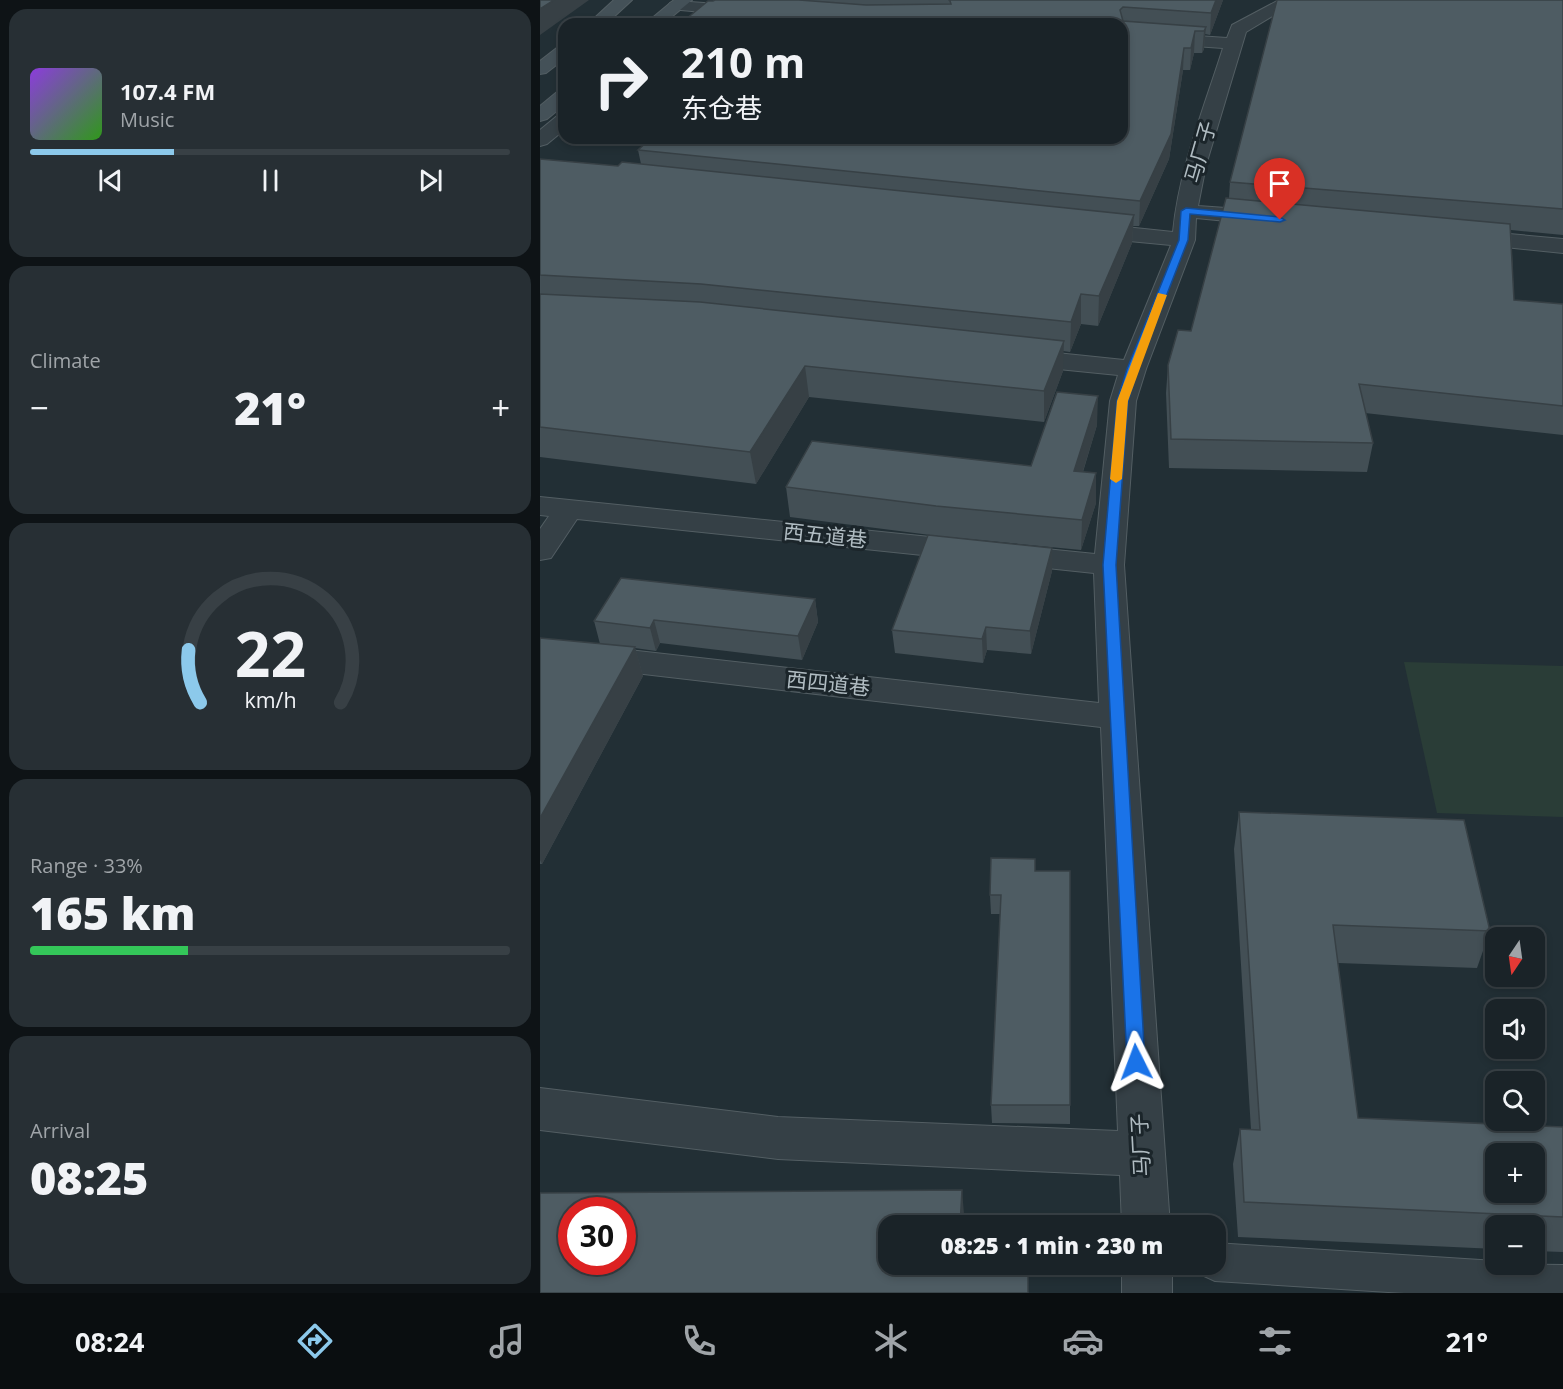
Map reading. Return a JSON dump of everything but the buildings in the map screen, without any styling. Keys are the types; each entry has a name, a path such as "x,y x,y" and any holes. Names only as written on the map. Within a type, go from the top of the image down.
{"main road":[{"path":"604,18 624,0"},
{"path":"662,18 686,3"},
{"path":"540,69 558,56"},
{"path":"540,92 558,88"},
{"path":"540,115 558,91"}],"street":[{"name":"马厂子","path":"1145,1215 1109,565 1123,401 1185,225 1196,165 1238,30 1291,0"},
{"path":"677,18 686,3 765,12"},
{"path":"1128,36 1234,44"},
{"path":"540,140 558,125"},
{"path":"1064,228 1292,221"},
{"path":"1445,235 1563,246"},
{"path":"990,354 1133,369"},
{"name":"西五道巷","path":"540,506 1109,565"},
{"path":"540,551 569,509"},
{"name":"西四道巷","path":"540,651 1117,717"},
{"path":"540,1109 778,1138 1142,1154"},
{"path":"1147,1275 1147,1293"}],"lane":[{"path":"1226,1263 1563,1284"}],"green space":[{"path":"1404,662 1563,666 1563,817 1437,813"}],"slow traffic":[{"path":"1116,479 1123,401 1162,295"}],"route":[{"path":"1136,1062 1109,565 1123,401 1133,369 1184,240 1186,211 1280,220"}]}
